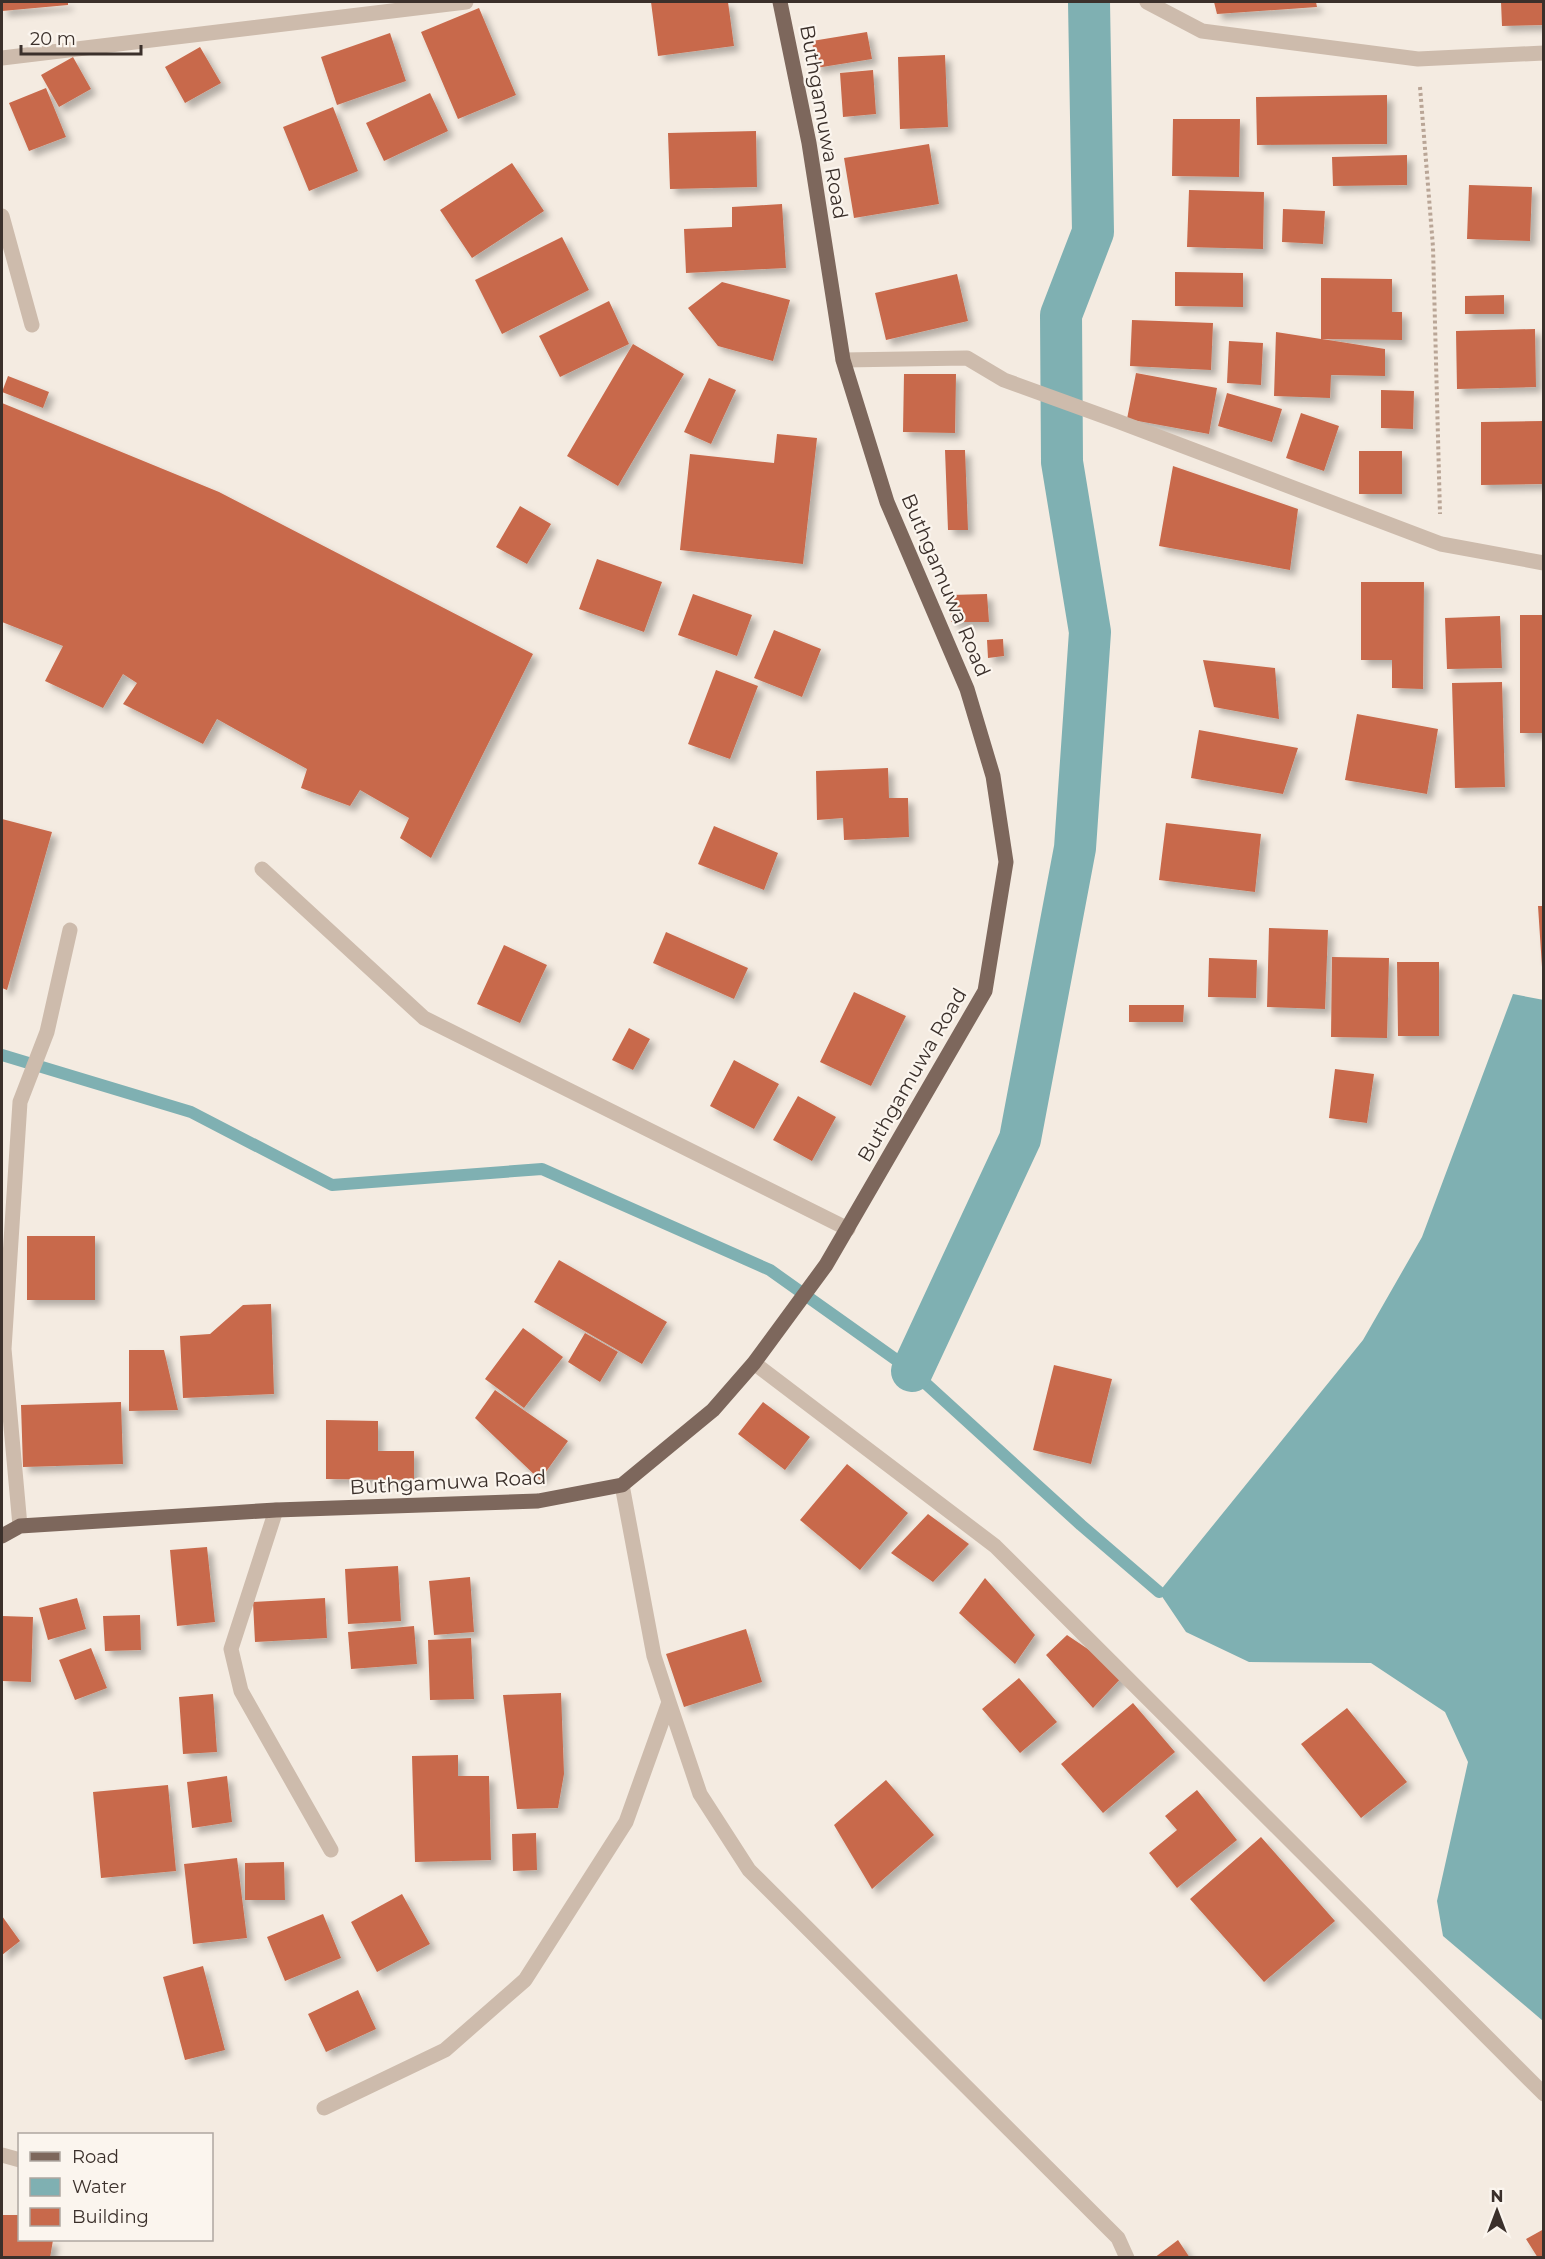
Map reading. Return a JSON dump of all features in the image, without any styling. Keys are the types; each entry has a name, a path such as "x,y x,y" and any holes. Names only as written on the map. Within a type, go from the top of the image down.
{"main road":[{"name":"Buthgamuwa Road","path":"2,1536 20,1526 276,1510 538,1501 622,1485 713,1410 754,1363 788,1318 826,1265 848,1229 986,991 1006,862 993,776 967,689 887,502 843,360 809,143 780,2"}],"street":[{"path":"2,58 466,2"},
{"path":"1147,2 1202,31 1418,59 1544,53"},
{"path":"2,216 32,325"},
{"path":"843,360 967,357 1004,380 1441,544 1544,563"},
{"path":"262,869 424,1018 848,1229"},
{"path":"20,1526 4,1349 20,1102 47,1032 70,930"},
{"path":"754,1363 995,1546 1544,2094"},
{"path":"622,1485 654,1656 669,1702 700,1794 749,1870 1118,2238 1127,2258"},
{"path":"276,1510 231,1649 241,1691 331,1850"},
{"path":"324,2108 445,2050 525,1980 626,1822 669,1702"},
{"path":"2,2155 18,2159"}],"path":[{"path":"1418,59 1433,248 1441,544"}],"water":[{"path":"1513,994 1544,1000 1543,2021 1443,1936 1437,1901 1468,1762 1445,1712 1371,1663 1249,1662 1186,1632 1159,1592 1363,1340 1422,1237"}],"building":[{"path":"2,2 68,2 68,5 2,11"},
{"path":"651,2 728,2 734,46 658,56"},
{"path":"1214,2 1316,2 1317,7 1217,14"},
{"path":"1501,2 1544,2 1544,25 1502,26"},
{"path":"479,8 516,95 458,119 421,32"},
{"path":"867,32 872,59 816,68 812,41"},
{"path":"390,33 406,81 337,105 321,57"},
{"path":"200,47 221,83 185,103 165,67"},
{"path":"945,55 948,127 900,129 898,57"},
{"path":"73,57 91,89 59,107 41,75"},
{"path":"873,70 876,114 843,117 840,73"},
{"path":"46,88 66,137 29,151 9,103"},
{"path":"430,93 448,131 384,161 366,123"},
{"path":"1387,95 1387,144 1257,145 1256,97"},
{"path":"333,107 358,171 309,191 283,127"},
{"path":"1173,119 1240,119 1239,177 1172,176"},
{"path":"756,131 757,187 670,189 668,133"},
{"path":"929,144 939,204 854,218 844,158"},
{"path":"1407,155 1407,185 1333,186 1332,157"},
{"path":"512,163 544,211 472,258 440,210"},
{"path":"1469,185 1532,187 1530,241 1467,239"},
{"path":"1189,190 1264,192 1263,249 1187,247"},
{"path":"782,204 786,268 686,273 684,229 732,227 732,207"},
{"path":"1283,209 1325,211 1323,244 1282,242"},
{"path":"562,237 589,290 502,334 475,280"},
{"path":"1175,272 1243,273 1243,307 1175,306"},
{"path":"957,274 968,321 886,340 875,293"},
{"path":"1321,278 1392,279 1392,312 1402,312 1402,340 1322,339 1385,349 1385,376 1331,375 1330,398 1274,396 1276,332 1321,339"},
{"path":"722,282 790,300 773,361 718,346 688,308"},
{"path":"1504,295 1504,314 1465,314 1465,296"},
{"path":"609,301 629,344 560,377 539,336"},
{"path":"1132,320 1213,323 1211,370 1130,366"},
{"path":"1535,329 1536,387 1457,389 1456,331"},
{"path":"1229,341 1263,343 1261,385 1227,383"},
{"path":"633,344 684,374 618,486 567,456"},
{"path":"1136,373 1217,388 1209,434 1127,419"},
{"path":"904,374 956,374 955,433 903,432"},
{"path":"8,376 49,392 43,408 2,392"},
{"path":"709,378 736,390 711,444 684,432"},
{"path":"1381,390 1414,391 1413,429 1381,428"},
{"path":"1227,393 1282,409 1272,442 1218,426"},
{"path":"2,403 219,492 533,654 431,858 400,838 409,818 360,790 350,806 301,788 307,769 217,719 203,744 123,704 137,683 123,674 103,708 45,681 63,646 2,622"},
{"path":"1301,413 1339,426 1324,471 1286,458"},
{"path":"1544,421 1544,484 1481,485 1481,422"},
{"path":"777,434 817,438 803,564 680,550 690,454 774,463"},
{"path":"945,450 965,450 968,530 948,530"},
{"path":"1359,451 1402,451 1402,494 1359,494"},
{"path":"1173,466 1298,509 1290,570 1159,546"},
{"path":"520,506 551,524 527,564 496,547"},
{"path":"597,559 662,582 644,632 579,609"},
{"path":"1361,582 1424,582 1423,689 1392,688 1392,660 1361,660"},
{"path":"693,594 752,615 737,656 678,635"},
{"path":"987,594 989,622 951,622 950,595"},
{"path":"1520,615 1544,615 1544,733 1520,733"},
{"path":"1500,616 1502,668 1447,669 1445,618"},
{"path":"774,630 821,649 802,697 754,678"},
{"path":"1003,639 1004,656 988,658 987,640"},
{"path":"1203,660 1275,668 1279,719 1214,707"},
{"path":"716,670 758,686 730,759 688,744"},
{"path":"1502,682 1505,787 1455,788 1452,683"},
{"path":"1357,714 1438,729 1427,794 1345,780"},
{"path":"1199,730 1298,748 1283,794 1191,778"},
{"path":"888,768 889,798 908,798 909,837 844,840 843,818 817,820 816,771"},
{"path":"2,819 52,832 7,990 2,988"},
{"path":"1166,823 1261,834 1255,892 1159,880"},
{"path":"714,826 778,853 764,890 698,864"},
{"path":"1538,906 1544,906 1544,967 1542,967"},
{"path":"1269,928 1328,930 1325,1009 1267,1007"},
{"path":"666,932 748,968 734,999 653,963"},
{"path":"504,945 547,965 520,1023 477,1004"},
{"path":"1332,957 1389,958 1387,1038 1331,1037"},
{"path":"1209,958 1257,960 1256,998 1208,997"},
{"path":"1397,962 1439,962 1439,1036 1398,1036"},
{"path":"854,992 906,1016 871,1086 820,1062"},
{"path":"1129,1005 1184,1005 1183,1022 1129,1022"},
{"path":"629,1028 650,1039 633,1070 612,1060"},
{"path":"734,1060 779,1084 754,1129 710,1106"},
{"path":"1335,1069 1374,1074 1367,1123 1329,1118"},
{"path":"798,1096 836,1117 812,1161 773,1140"},
{"path":"27,1236 95,1236 95,1300 27,1300"},
{"path":"559,1260 667,1322 642,1364 534,1302"},
{"path":"271,1304 274,1394 183,1398 180,1336 210,1334 243,1305"},
{"path":"523,1328 563,1357 524,1408 485,1379"},
{"path":"585,1333 618,1352 600,1382 568,1362"},
{"path":"129,1350 164,1350 178,1410 129,1411"},
{"path":"1054,1365 1112,1379 1091,1464 1033,1450"},
{"path":"495,1390 568,1441 540,1480 475,1418"},
{"path":"121,1402 123,1464 23,1467 21,1405"},
{"path":"763,1402 810,1437 785,1470 738,1434"},
{"path":"326,1420 378,1421 378,1451 414,1451 414,1480 326,1479"},
{"path":"847,1464 908,1513 860,1570 800,1520"},
{"path":"928,1514 969,1544 933,1582 891,1553"},
{"path":"207,1547 215,1622 177,1626 170,1550"},
{"path":"398,1566 401,1621 348,1624 345,1569"},
{"path":"470,1577 474,1632 434,1635 429,1581"},
{"path":"985,1578 1035,1635 1015,1664 959,1613"},
{"path":"77,1598 86,1629 48,1640 39,1608"},
{"path":"325,1598 327,1638 255,1642 253,1602"},
{"path":"140,1615 141,1650 105,1651 103,1616"},
{"path":"2,1616 33,1617 31,1682 2,1681"},
{"path":"414,1626 417,1664 351,1669 348,1632"},
{"path":"746,1629 762,1682 684,1707 666,1654"},
{"path":"1067,1635 1125,1674 1093,1708 1046,1655"},
{"path":"471,1638 474,1699 430,1700 428,1640"},
{"path":"91,1648 107,1688 75,1700 59,1660"},
{"path":"1019,1678 1057,1722 1020,1753 982,1709"},
{"path":"561,1693 564,1774 558,1808 517,1809 503,1695"},
{"path":"213,1694 217,1752 183,1754 179,1697"},
{"path":"1133,1703 1175,1752 1103,1813 1061,1764"},
{"path":"1347,1708 1407,1782 1361,1818 1301,1744"},
{"path":"458,1755 458,1776 489,1776 491,1860 415,1862 412,1756"},
{"path":"227,1776 232,1822 192,1828 187,1782"},
{"path":"886,1780 934,1835 872,1889 834,1825"},
{"path":"168,1785 176,1871 101,1878 93,1792"},
{"path":"1197,1790 1237,1840 1177,1888 1149,1853 1177,1830 1165,1816"},
{"path":"536,1833 537,1870 513,1871 512,1834"},
{"path":"1261,1837 1335,1921 1264,1982 1190,1899"},
{"path":"237,1858 247,1938 193,1944 184,1864"},
{"path":"284,1862 285,1900 245,1900 245,1863"},
{"path":"402,1894 430,1944 377,1972 351,1922"},
{"path":"323,1914 341,1958 285,1981 267,1937"},
{"path":"2,1916 20,1941 2,1955"},
{"path":"203,1966 225,2050 185,2060 163,1977"},
{"path":"358,1990 376,2029 326,2052 308,2014"},
{"path":"2,2215 18,2215 18,2241 53,2241 50,2258 2,2258"},
{"path":"1544,2229 1544,2258 1538,2258 1526,2239"},
{"path":"1178,2240 1190,2258 1154,2258"}],"waterway":[{"path":"912,1371 1020,1139 1075,848 1090,632 1062,462 1061,315 1093,232 1089,2"},
{"path":"2,1055 191,1112 332,1185 542,1169 770,1270 912,1371 1081,1525 1159,1592"}]}
